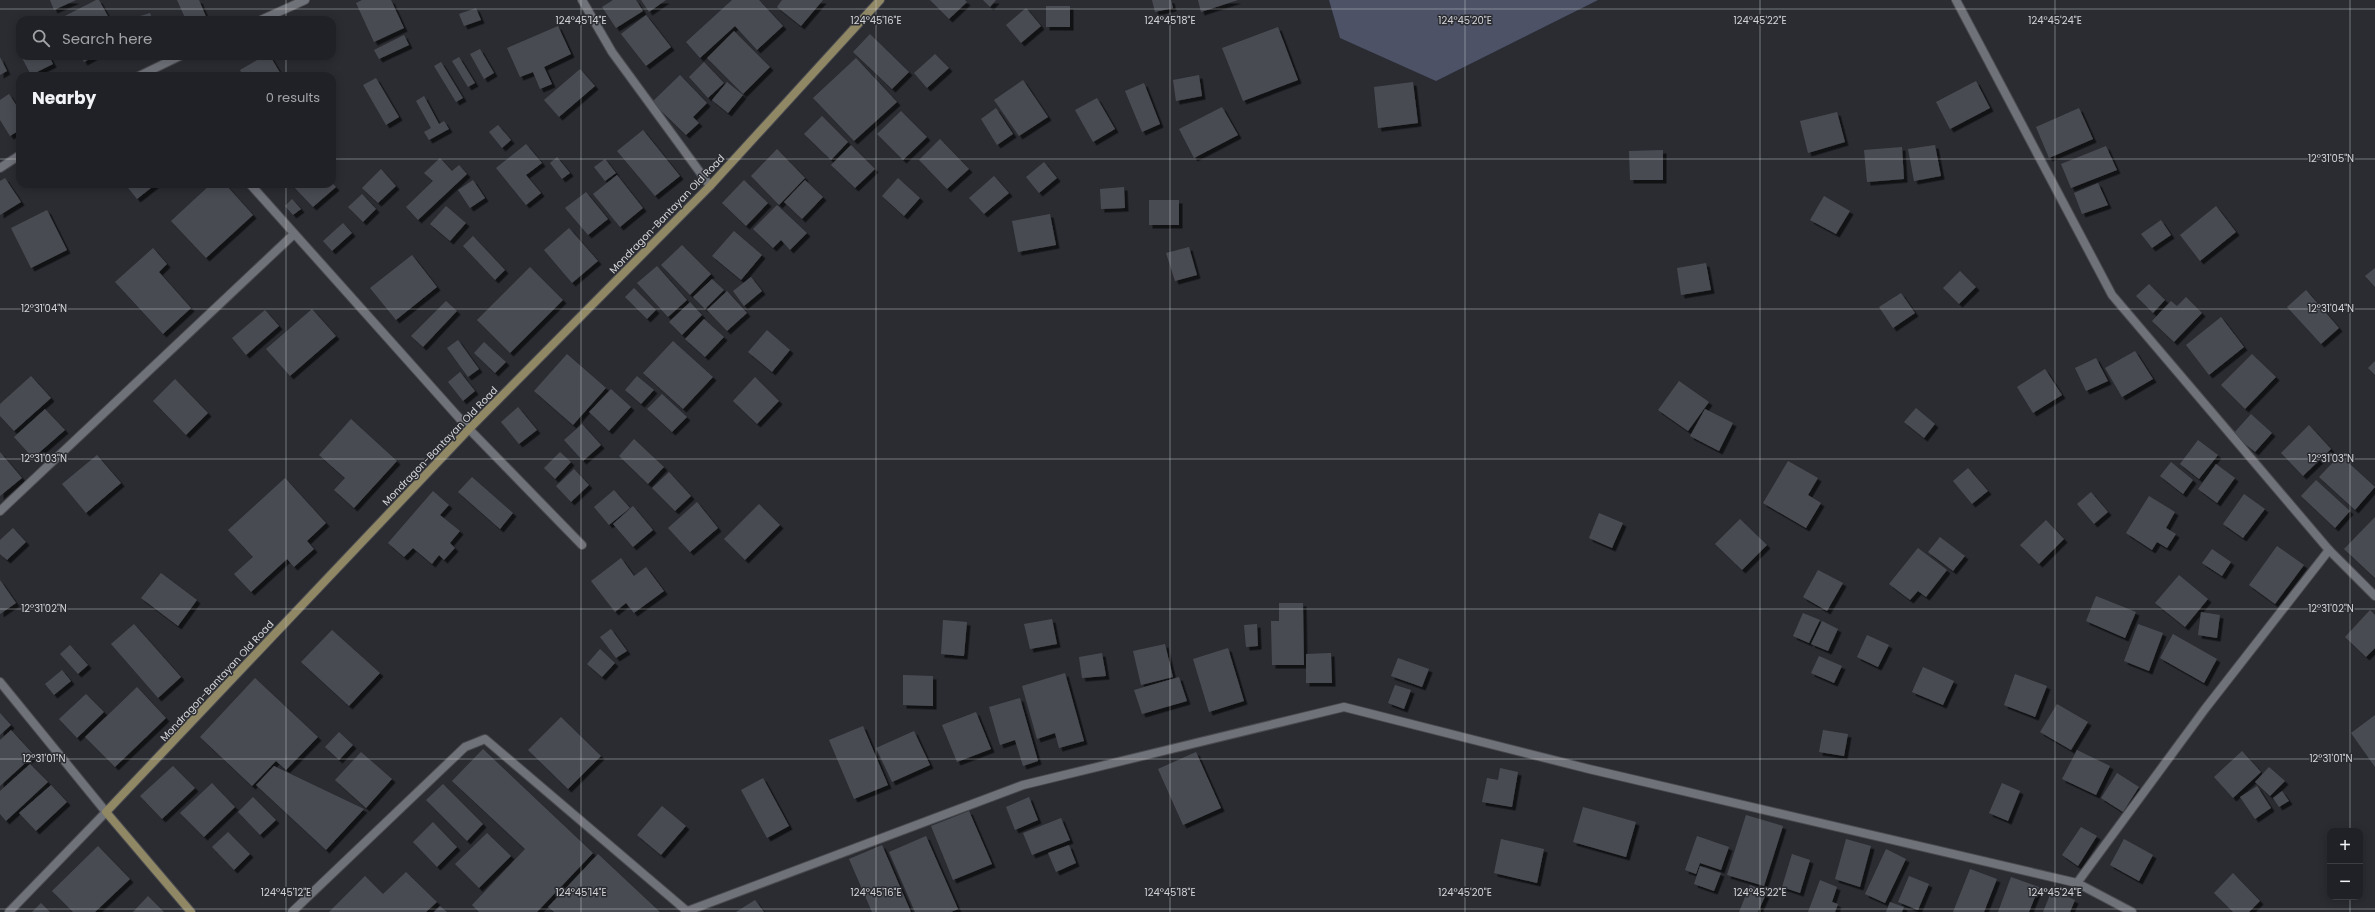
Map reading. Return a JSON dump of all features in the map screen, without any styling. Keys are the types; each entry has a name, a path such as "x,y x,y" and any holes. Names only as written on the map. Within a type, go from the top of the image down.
{"street":[{"path":"269,16 305,0"},
{"path":"582,0 612,52 710,186"},
{"name":"Mondragon-Bantayan Old Road","path":"106,812 469,429 710,186 880,0"},
{"path":"1956,0 2112,295 2329,550 2375,596"},
{"path":"153,72 173,60"},
{"path":"0,168 16,158"},
{"path":"254,188 469,429 582,545"},
{"path":"0,511 294,234"},
{"path":"2077,883 2205,709 2329,550"},
{"path":"0,682 106,812 191,912"},
{"path":"292,912 465,747 485,739 686,912 1023,785 1344,707 1596,771 2077,883 2132,912"},
{"path":"9,912 106,812"}],"shaded area":[{"path":"1329,0 1598,0 1436,81 1340,38"}],"building":[{"path":"50,0 76,0 54,10"},
{"path":"96,0 99,0 108,16 65,16"},
{"path":"177,0 199,0 206,16 184,16"},
{"path":"362,0 391,0 404,28 374,42 356,3"},
{"path":"613,0 636,0 643,11 616,28 602,7"},
{"path":"641,0 666,0 649,12"},
{"path":"732,0 759,0 783,26 757,50 735,26 700,58 686,42"},
{"path":"782,0 823,0 801,26 777,7"},
{"path":"930,0 965,0 967,2 949,19"},
{"path":"983,0 996,0 990,7"},
{"path":"1152,0 1171,0 1173,8 1155,12"},
{"path":"1198,0 1238,0 1201,12"},
{"path":"1046,6 1070,6 1070,27 1046,27"},
{"path":"476,8 481,20 464,26 459,14"},
{"path":"1026,8 1041,26 1021,43 1006,25"},
{"path":"150,13 151,16 140,16"},
{"path":"646,15 671,47 646,66 621,34"},
{"path":"558,26 571,54 544,67 552,84 540,89 533,72 520,77 507,48"},
{"path":"1278,27 1298,80 1243,101 1222,48"},
{"path":"734,31 770,67 743,94 707,58"},
{"path":"870,34 909,72 892,89 853,52"},
{"path":"404,35 409,45 379,59 374,50"},
{"path":"480,49 494,73 484,79 470,54"},
{"path":"935,54 949,68 927,88 914,73"},
{"path":"0,57 7,71 0,75"},
{"path":"459,57 475,83 468,87 452,61"},
{"path":"856,58 897,102 854,141 813,98"},
{"path":"23,60 51,60 53,64 37,72 29,72"},
{"path":"257,60 272,60 280,72 241,72 240,70"},
{"path":"441,62 463,98 456,102 434,66"},
{"path":"704,62 724,83 708,98 689,77"},
{"path":"580,69 595,86 559,117 544,100"},
{"path":"680,75 707,103 693,117 699,123 686,135 652,102"},
{"path":"1199,75 1202,96 1176,101 1173,80"},
{"path":"376,78 399,117 386,125 363,85"},
{"path":"1023,80 1048,117 1019,136 994,100"},
{"path":"1976,81 1990,108 1950,129 1936,102"},
{"path":"727,82 743,95 728,113 712,100"},
{"path":"1413,82 1418,123 1378,128 1374,87"},
{"path":"1144,83 1160,124 1142,132 1125,91"},
{"path":"9,94 16,105 16,132 10,136 0,120 0,100"},
{"path":"424,96 439,124 444,121 449,129 429,140 424,132 431,128 416,101"},
{"path":"1097,98 1115,129 1093,142 1075,110"},
{"path":"1222,107 1238,135 1194,158 1179,129"},
{"path":"996,108 1013,134 997,145 981,119"},
{"path":"2079,108 2093,139 2049,158 2036,127"},
{"path":"901,111 927,137 903,160 877,134"},
{"path":"1837,112 1845,142 1808,153 1800,121"},
{"path":"822,116 848,142 831,160 804,134"},
{"path":"498,125 511,140 502,148 489,132"},
{"path":"643,130 680,176 655,196 617,151"},
{"path":"940,139 969,169 947,189 919,160"},
{"path":"526,144 542,163 526,175 541,193 526,205 496,168"},
{"path":"851,145 875,169 855,188 831,165"},
{"path":"1935,145 1941,176 1914,181 1908,149"},
{"path":"2106,146 2117,170 2071,188 2061,164"},
{"path":"1902,147 1904,179 1867,182 1864,150"},
{"path":"777,149 805,178 779,205 751,176"},
{"path":"1663,150 1663,180 1630,180 1629,151"},
{"path":"557,157 570,173 562,179 550,163"},
{"path":"440,158 452,171 459,165 467,174 418,220 406,207 433,181 424,173"},
{"path":"605,159 616,173 605,181 594,167"},
{"path":"1044,162 1057,178 1039,193 1026,177"},
{"path":"381,169 396,186 378,203 362,188"},
{"path":"617,175 643,208 620,227 593,194"},
{"path":"994,176 1009,193 984,214 969,198"},
{"path":"5,178 21,202 0,215 0,181"},
{"path":"898,178 920,198 904,216 882,196"},
{"path":"473,180 485,198 470,208 458,190"},
{"path":"744,180 768,203 746,226 722,203"},
{"path":"805,180 823,197 802,219 784,202"},
{"path":"2098,183 2108,205 2082,214 2074,193"},
{"path":"1124,187 1125,208 1101,209 1100,189"},
{"path":"128,188 151,188 137,199"},
{"path":"207,188 229,188 253,215 206,258 171,221"},
{"path":"295,188 335,188 313,207"},
{"path":"586,192 608,219 588,235 565,208"},
{"path":"362,194 376,209 363,222 348,207"},
{"path":"1824,196 1850,211 1836,234 1810,220"},
{"path":"292,199 301,209 293,215 285,206"},
{"path":"1149,200 1179,200 1179,225 1149,225"},
{"path":"777,205 807,233 790,250 781,240 773,248 753,229"},
{"path":"446,206 466,223 450,241 430,224"},
{"path":"2216,206 2236,232 2200,261 2180,235"},
{"path":"47,210 67,250 31,268 11,228"},
{"path":"1050,214 1056,245 1018,252 1012,221"},
{"path":"2161,220 2171,235 2152,248 2141,234"},
{"path":"343,223 352,233 332,251 323,241"},
{"path":"569,228 598,261 572,283 544,250"},
{"path":"734,231 762,255 741,280 712,256"},
{"path":"473,236 505,270 495,280 463,246"},
{"path":"682,245 711,274 690,295 661,265"},
{"path":"1189,247 1197,275 1175,281 1166,253"},
{"path":"153,248 167,264 159,272 191,308 163,334 115,282"},
{"path":"412,255 437,287 396,320 370,288"},
{"path":"1706,263 1711,290 1681,295 1677,268"},
{"path":"657,266 687,300 668,317 637,283"},
{"path":"530,267 563,300 510,353 477,320"},
{"path":"2375,268 2375,287 2365,276"},
{"path":"1960,271 1976,287 1959,304 1943,288"},
{"path":"751,277 762,291 744,306 733,291"},
{"path":"712,279 724,290 705,309 693,297"},
{"path":"2149,284 2165,300 2153,313 2136,296"},
{"path":"634,288 656,310 647,319 625,297"},
{"path":"2306,290 2339,328 2321,344 2287,307"},
{"path":"727,291 747,313 727,331 707,310"},
{"path":"1901,293 1915,313 1893,328 1879,307"},
{"path":"2186,297 2202,313 2174,342 2152,321 2171,301 2177,306"},
{"path":"446,301 457,311 423,347 411,336"},
{"path":"690,302 702,315 682,335 669,322"},
{"path":"312,309 336,336 290,376 266,349"},
{"path":"265,310 279,326 246,355 232,338"},
{"path":"2221,317 2244,347 2209,375 2186,345"},
{"path":"704,319 724,337 705,357 685,339"},
{"path":"767,330 790,350 772,372 748,352"},
{"path":"458,340 479,369 468,377 447,348"},
{"path":"673,341 713,377 683,409 643,373"},
{"path":"484,342 506,362 495,373 474,353"},
{"path":"2135,351 2153,379 2122,397 2105,368"},
{"path":"567,354 606,388 573,425 534,391"},
{"path":"2252,354 2276,377 2245,409 2221,385"},
{"path":"2096,358 2108,381 2086,391 2075,368"},
{"path":"2375,361 2375,375 2368,368"},
{"path":"2045,369 2062,395 2033,413 2017,387"},
{"path":"460,372 475,391 463,401 448,382"},
{"path":"31,376 51,398 14,431 0,416 0,404"},
{"path":"637,376 654,390 641,404 625,390"},
{"path":"755,377 779,401 757,424 733,401"},
{"path":"175,379 208,413 186,435 153,401"},
{"path":"1679,381 1709,402 1688,431 1658,410"},
{"path":"611,389 631,407 609,431 589,412"},
{"path":"662,394 687,417 672,432 647,409"},
{"path":"518,407 537,430 519,444 501,422"},
{"path":"1916,408 1935,424 1924,438 1904,422"},
{"path":"45,409 65,430 33,458 14,437"},
{"path":"1705,409 1733,423 1719,451 1690,436"},
{"path":"2251,414 2272,433 2255,452 2233,434"},
{"path":"351,419 397,461 354,508 334,490 345,478 319,455"},
{"path":"582,424 601,445 583,461 564,440"},
{"path":"2309,425 2331,449 2303,476 2281,453"},
{"path":"634,439 664,467 648,484 619,456"},
{"path":"2198,440 2218,455 2199,479 2180,464"},
{"path":"0,452 22,478 0,496"},
{"path":"560,452 571,462 555,479 544,468"},
{"path":"97,455 121,483 86,513 62,484"},
{"path":"2340,455 2375,487 2355,510 2319,477"},
{"path":"1788,461 1818,478 1808,495 1821,503 1806,528 1763,503"},
{"path":"2171,462 2193,480 2183,494 2160,476"},
{"path":"2216,464 2235,478 2217,503 2198,489"},
{"path":"1968,468 1988,491 1972,504 1953,481"},
{"path":"574,469 589,485 571,502 556,486"},
{"path":"669,472 691,496 675,511 652,488"},
{"path":"472,477 513,513 500,529 458,492"},
{"path":"285,478 326,523 307,541 314,549 294,567 287,559 251,592 234,574 253,557 228,530"},
{"path":"2316,480 2350,511 2335,528 2301,496"},
{"path":"614,490 630,508 609,525 594,507"},
{"path":"433,491 449,505 440,515 460,531 450,543 455,548 444,560 439,555 432,564 413,548 404,557 388,543"},
{"path":"2091,492 2108,512 2094,524 2077,504"},
{"path":"2244,494 2265,509 2243,538 2223,524"},
{"path":"2149,496 2175,512 2166,528 2176,534 2167,548 2157,542 2152,550 2126,533"},
{"path":"697,502 718,528 690,552 668,528"},
{"path":"759,504 780,525 745,560 724,539"},
{"path":"633,506 653,530 633,547 613,524"},
{"path":"1599,513 1623,523 1612,548 1589,538"},
{"path":"2375,517 2375,578 2344,549"},
{"path":"1740,519 1767,545 1742,570 1715,544"},
{"path":"2046,520 2064,539 2039,564 2020,545"},
{"path":"13,528 26,542 7,560 0,554 0,540"},
{"path":"1940,537 1965,556 1953,571 1928,552"},
{"path":"2277,546 2304,565 2275,604 2249,585"},
{"path":"1918,548 1947,570 1926,597 1918,591 1910,600 1889,584"},
{"path":"2212,549 2231,562 2222,576 2202,563"},
{"path":"621,558 634,576 646,567 664,591 634,613 626,603 615,612 591,581"},
{"path":"1818,570 1843,583 1827,611 1803,597"},
{"path":"161,573 197,600 178,626 141,598"},
{"path":"2179,575 2208,599 2185,627 2155,603"},
{"path":"0,580 16,603 0,614"},
{"path":"2096,596 2136,612 2125,638 2086,621"},
{"path":"1279,603 1303,603 1304,665 1272,665 1271,621 1279,621"},
{"path":"2370,610 2375,615 2375,648 2366,657 2345,637"},
{"path":"2201,612 2220,615 2217,638 2198,635"},
{"path":"1803,613 1820,620 1809,643 1793,636"},
{"path":"1052,619 1057,644 1030,649 1024,624"},
{"path":"943,620 967,622 964,656 941,654"},
{"path":"1822,621 1838,629 1828,651 1811,644"},
{"path":"134,624 181,677 158,698 111,644"},
{"path":"1257,624 1258,646 1246,647 1244,625"},
{"path":"2138,624 2163,633 2149,671 2124,661"},
{"path":"611,629 627,651 616,658 600,637"},
{"path":"332,630 380,673 349,706 301,662"},
{"path":"2173,634 2217,659 2204,683 2160,658"},
{"path":"1867,635 1889,645 1878,667 1857,657"},
{"path":"1165,644 1173,677 1141,685 1133,651"},
{"path":"70,645 88,665 78,674 60,654"},
{"path":"1228,648 1244,701 1209,712 1193,659"},
{"path":"600,649 615,663 602,677 587,664"},
{"path":"1102,653 1106,676 1082,678 1079,657"},
{"path":"1331,653 1332,683 1306,683 1306,654"},
{"path":"1819,656 1842,666 1834,683 1811,673"},
{"path":"1398,658 1429,669 1422,687 1391,676"},
{"path":"1923,667 1954,681 1943,705 1912,692"},
{"path":"62,670 71,681 54,695 45,684"},
{"path":"1065,673 1084,741 1059,748 1055,733 1037,739 1022,686"},
{"path":"2015,674 2047,686 2035,717 2004,705"},
{"path":"903,675 933,676 933,706 903,705"},
{"path":"1179,677 1187,701 1142,714 1134,690"},
{"path":"255,678 318,737 286,770 276,761 252,786 200,737"},
{"path":"1395,685 1411,690 1404,709 1388,703"},
{"path":"137,687 166,718 115,767 85,737"},
{"path":"86,694 104,712 77,738 59,719"},
{"path":"1020,698 1038,761 1023,766 1015,740 1000,745 989,707"},
{"path":"2057,704 2088,722 2071,750 2040,732"},
{"path":"976,712 991,749 957,762 942,725"},
{"path":"0,713 11,725 0,735"},
{"path":"2375,715 2375,767 2351,733"},
{"path":"561,717 601,756 568,789 528,750"},
{"path":"863,726 888,785 854,799 829,740"},
{"path":"11,730 34,755 0,786 0,740"},
{"path":"1823,730 1848,734 1844,756 1819,752"},
{"path":"914,731 930,765 892,782 876,748"},
{"path":"339,732 353,745 339,760 325,747"},
{"path":"483,749 593,853 537,912 479,912 472,905 525,849 452,781"},
{"path":"2077,750 2110,766 2096,795 2062,779"},
{"path":"2242,751 2261,772 2233,798 2214,777"},
{"path":"361,752 392,779 366,808 335,780"},
{"path":"1196,752 1221,808 1183,825 1158,769"},
{"path":"30,764 48,782 6,821 0,814 0,791"},
{"path":"173,766 195,788 162,819 140,796"},
{"path":"274,766 364,809 326,850 256,785"},
{"path":"2269,767 2285,781 2270,796 2255,782"},
{"path":"1500,768 1518,772 1512,807 1482,802 1487,778 1498,780"},
{"path":"2117,773 2139,787 2123,812 2101,798"},
{"path":"763,778 789,826 767,838 741,790"},
{"path":"212,783 235,807 204,837 180,813"},
{"path":"2002,783 2020,791 2008,821 1989,813"},
{"path":"443,784 483,824 467,841 426,800"},
{"path":"51,785 67,802 36,831 19,813"},
{"path":"2257,786 2271,808 2255,819 2240,797"},
{"path":"2282,791 2289,801 2279,807 2273,798"},
{"path":"253,797 276,820 260,835 238,812"},
{"path":"1029,797 1038,820 1015,830 1006,807"},
{"path":"662,806 686,826 661,855 637,835"},
{"path":"1583,807 1636,822 1626,857 1573,842"},
{"path":"969,811 992,864 953,880 931,826"},
{"path":"1746,815 1783,826 1764,886 1727,875"},
{"path":"1061,818 1070,840 1032,855 1023,833"},
{"path":"433,822 457,847 437,867 413,842"},
{"path":"2081,827 2097,836 2078,866 2062,855"},
{"path":"228,832 250,854 234,870 212,847"},
{"path":"487,833 511,856 479,888 455,864"},
{"path":"926,836 958,909 951,912 915,912 889,852"},
{"path":"1697,836 1729,847 1721,870 1700,863 1696,874 1685,870"},
{"path":"1501,839 1544,849 1537,883 1494,873"},
{"path":"1846,839 1871,846 1860,887 1835,879"},
{"path":"2124,839 2153,855 2139,881 2110,865"},
{"path":"882,845 911,912 872,912 849,859"},
{"path":"1069,845 1076,863 1056,872 1048,853"},
{"path":"98,846 130,879 95,912 73,912 52,891"},
{"path":"1886,849 1906,859 1885,903 1865,894"},
{"path":"598,854 660,912 554,912 548,907"},
{"path":"1792,854 1810,860 1800,893 1782,887"},
{"path":"1700,866 1721,873 1714,891 1694,884"},
{"path":"1970,869 1997,879 1984,912 1953,912"},
{"path":"406,872 437,902 426,912 329,912 365,876 383,894"},
{"path":"2233,873 2260,901 2249,912 2233,912 2214,893"},
{"path":"1909,876 1929,884 1918,910 1898,902"},
{"path":"2011,877 2039,887 2029,912 1998,912"},
{"path":"1820,880 1837,887 1832,902 1838,904 1835,912 1808,912"},
{"path":"1750,885 1767,892 1758,912 1739,912"},
{"path":"2052,890 2075,900 2070,912 2043,912"},
{"path":"148,896 164,912 133,912"},
{"path":"755,900 764,912 736,912"},
{"path":"1890,902 1904,907 1902,912 1886,912"},
{"path":"41,903 50,912 32,912"},
{"path":"440,906 447,912 434,912"}]}
